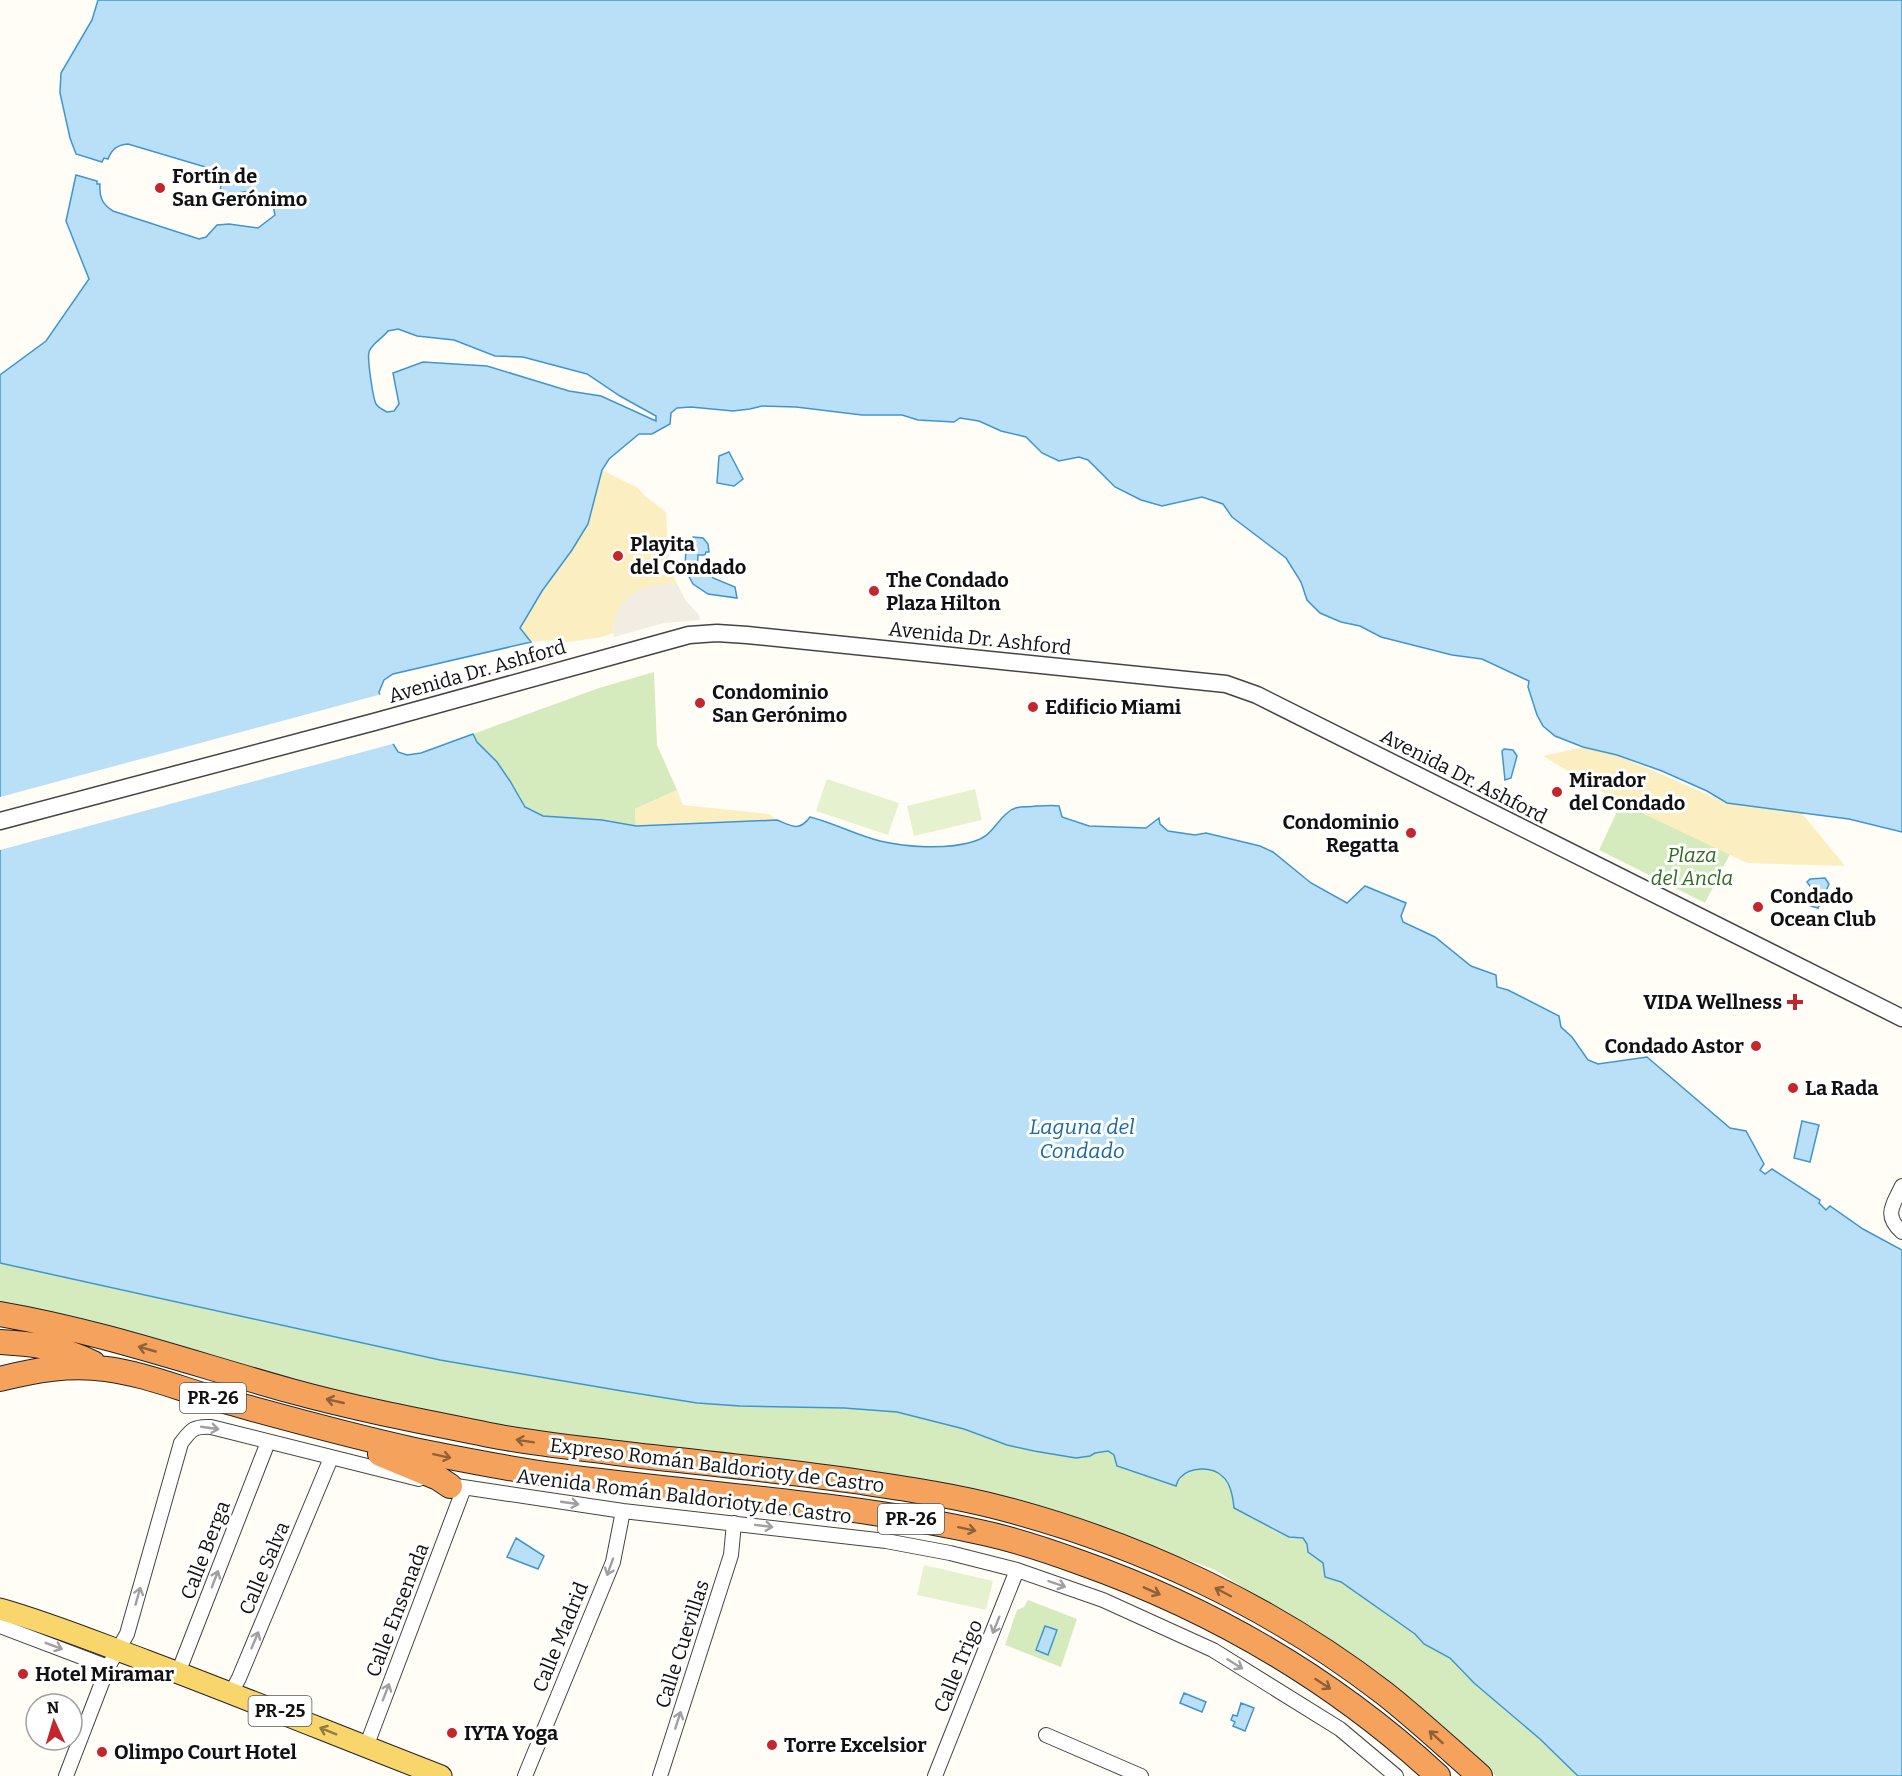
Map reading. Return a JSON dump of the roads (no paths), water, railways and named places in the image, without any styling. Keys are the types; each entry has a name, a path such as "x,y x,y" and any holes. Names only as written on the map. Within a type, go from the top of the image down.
{"highway":[{"name":"Expreso Román Baldorioty de Castro","path":"0,1314 44,1322 119,1341 294,1392 426,1422 526,1442 931,1493 999,1507 1071,1529 1125,1548 1203,1582 1303,1637 1384,1693 1480,1776"},
{"path":"0,1342 40,1345 79,1356 104,1369"},
{"name":"Expreso Román Baldorioty de Castro","path":"0,1379 44,1370 75,1367 104,1369 139,1376 323,1428 480,1464 559,1476 855,1509 989,1534 1058,1554 1117,1575 1249,1638 1336,1693 1408,1748 1438,1776"},
{"path":"323,1428 349,1442 457,1487"}],"main road":[{"name":"PR-25","path":"0,1600 23,1615 113,1658 178,1673 441,1776"},
{"name":"PR-25","path":"0,1610 23,1615"}],"street":[{"name":"Avenida Dr. Ashford","path":"0,821 381,720 677,637 717,633 1226,684 1257,695 1902,1018"},
{"path":"1902,1186 1890,1210 1893,1224 1902,1232"},
{"name":"Avenida Román Baldorioty de Castro","path":"113,1658 127,1634 181,1443 189,1432 198,1426 211,1427 404,1476 457,1487 623,1510 886,1541 950,1552 1017,1570 1103,1600 1213,1650 1340,1729 1396,1776"},
{"name":"Calle Berga","path":"178,1673 268,1442"},
{"name":"Calle Salva","path":"231,1693 332,1458"},
{"name":"Calle Ensenada","path":"366,1747 457,1487"},
{"name":"Calle Madrid","path":"525,1776 613,1562 623,1510"},
{"name":"Calle Cuevillas","path":"660,1776 731,1555 734,1523"},
{"name":"Calle Trigo","path":"935,1776 1017,1570"},
{"path":"0,1626 113,1658 66,1776"},
{"path":"1046,1735 1125,1773 1141,1776"}],"water":[{"name":"Laguna del Condado","path":"98,0 1902,0 1902,832 1849,819 1727,803 1707,791 1662,771 1555,736 1543,726 1537,715 1528,687 1529,681 1482,659 1452,655 1381,637 1360,626 1341,622 1320,613 1307,600 1301,582 1286,558 1232,517 1223,504 1202,497 1162,506 1141,500 1115,487 1088,460 1079,457 1059,461 1042,453 1026,437 1001,431 979,421 960,418 954,422 918,420 902,415 862,415 796,407 762,406 733,411 677,408 671,413 670,424 652,434 639,434 609,459 602,470 588,524 542,591 520,628 531,642 393,674 384,680 379,692 388,719 392,742 398,752 407,755 421,753 473,734 477,742 497,762 525,807 543,816 602,820 636,826 777,820 799,826 810,817 880,841 938,847 979,840 1013,809 1059,806 1062,817 1089,826 1146,828 1159,818 1160,824 1168,831 1195,835 1206,833 1260,846 1273,852 1311,883 1347,903 1365,886 1406,903 1401,916 1403,922 1435,937 1471,966 1496,975 1497,987 1508,990 1559,1016 1561,1027 1572,1037 1588,1060 1598,1064 1647,1057 1730,1128 1746,1131 1764,1164 1760,1170 1765,1174 1772,1169 1820,1200 1819,1203 1826,1210 1830,1206 1863,1229 1902,1250 1902,1776 1578,1776 1540,1739 1474,1683 1450,1658 1424,1644 1415,1634 1341,1582 1325,1577 1323,1563 1308,1552 1303,1538 1289,1537 1234,1508 1228,1482 1218,1473 1207,1469 1190,1471 1180,1478 1176,1486 1117,1466 1114,1455 1108,1451 1076,1458 1034,1451 1007,1445 964,1429 897,1412 697,1403 622,1391 440,1360 0,1263 0,375 46,341 89,279 66,221 76,175 97,181 97,184 100,184 102,200 113,211 199,239 206,237 217,225 229,224 258,228 275,215 272,200 249,191 227,195 220,192 222,176 212,169 128,144 115,148 108,159 104,158 102,162 76,154 60,93 61,73 92,20","holes":["398,329 417,336 454,340 495,356 523,357 587,374 656,416 656,421 601,396 569,391 487,366 423,362 393,373 399,404 394,411 387,412 376,404 369,352 372,346 388,331"]},
{"path":"729,452 743,479 734,486 717,483 719,456"},
{"path":"693,537 703,538 708,544 709,552 705,555 698,555 697,572 710,574 713,578 735,587 737,598 708,594 693,584 685,569 686,546"},
{"path":"1504,749 1513,750 1517,756 1511,778 1505,780 1502,751"},
{"path":"1825,878 1829,884 1818,908 1811,906 1807,901 1813,890 1807,882 1810,879"},
{"path":"1802,1121 1819,1125 1810,1162 1794,1158"},
{"path":"516,1538 544,1556 538,1569 507,1557"},
{"path":"1045,1626 1057,1630 1048,1655 1036,1650"},
{"path":"1184,1693 1206,1702 1202,1712 1180,1703"},
{"path":"1241,1703 1254,1708 1245,1731 1233,1726 1235,1722 1231,1720 1233,1715 1237,1716"}],"place":[{"name":"Fortín de San Gerónimo","path":"160,188"},
{"name":"Playita del Condado","path":"618,556"},
{"name":"The Condado Plaza Hilton","path":"874,591"},
{"name":"Condominio San Gerónimo","path":"700,703"},
{"name":"Edificio Miami","path":"1033,707"},
{"name":"Mirador del Condado","path":"1557,792"},
{"name":"Condominio Regatta","path":"1411,833"},
{"name":"Condado Ocean Club","path":"1758,907"},
{"name":"VIDA Wellness","path":"1795,1002"},
{"name":"Condado Astor","path":"1756,1046"},
{"name":"La Rada","path":"1793,1088"},
{"name":"Hotel Miramar","path":"23,1674"},
{"name":"IYTA Yoga","path":"452,1733"},
{"name":"Torre Excelsior","path":"772,1745"},
{"name":"Olimpo Court Hotel","path":"102,1752"}],"park label":[{"name":"Plaza del Ancla","path":"1692,866"}]}
